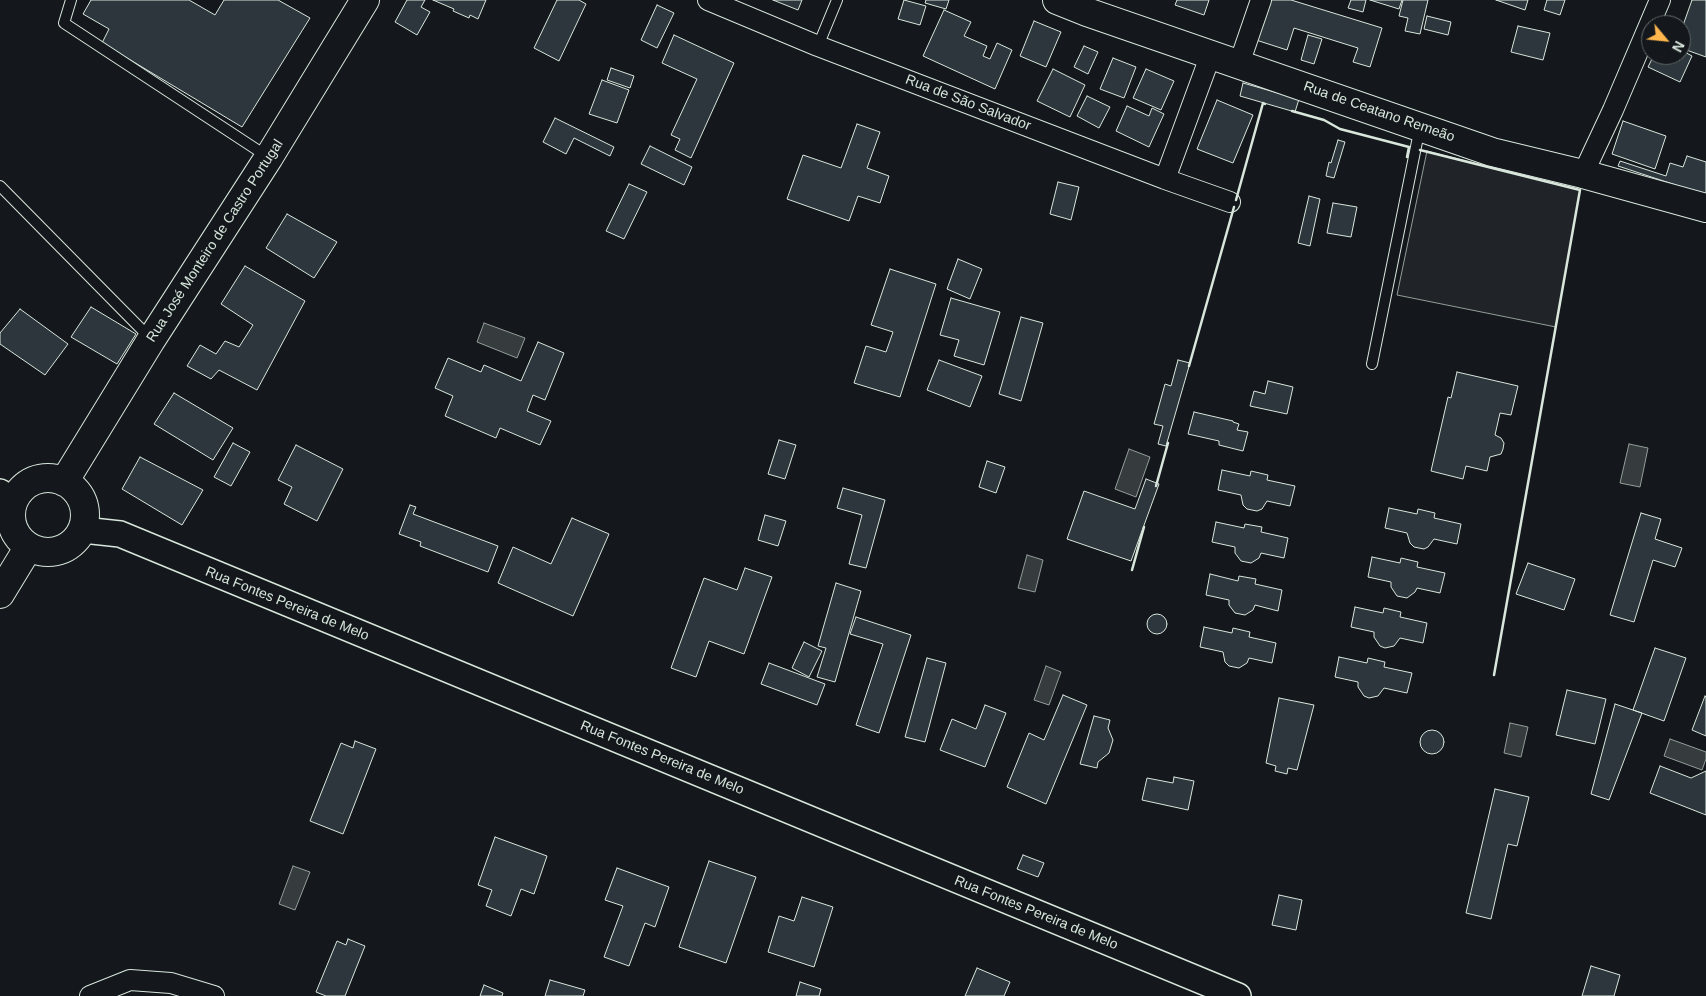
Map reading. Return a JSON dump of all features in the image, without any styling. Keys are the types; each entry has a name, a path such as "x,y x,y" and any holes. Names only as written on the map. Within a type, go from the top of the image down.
{"main road":[{"name":"Rua José Monteiro de Castro Portugal","path":"64,482 151,340 269,157 366,0"},
{"name":"Rua de Ceatano Remeão","path":"1057,0 1086,12 1492,152 1584,174 1706,208"},
{"path":"40,478 53,478 64,482 74,488 82,502 85,519 83,530 76,540 66,548 53,553 40,553 28,548 20,541 12,527 6,496 19,491 29,483 40,478"},
{"path":"0,594 28,548"}],"street":[{"name":"Rua de São Salvador","path":"708,0 818,46 1165,179 1230,202"},
{"path":"1239,64 1261,0"},
{"path":"1584,174 1660,0"},
{"path":"1165,179 1211,54"},
{"name":"Rua Fontes Pereira de Melo","path":"83,530 120,534 1229,994"},
{"path":"90,996 130,980 170,983 214,996"}],"lane":[{"path":"71,0 64,23 269,157"},
{"path":"818,46 838,0"},
{"path":"1372,364 1420,126"},
{"path":"0,186 151,340"}],"shaded area":[{"path":"1427,151 1580,190 1556,327 1397,295"},
{"path":"484,323 525,338 517,358 477,342"},
{"path":"1629,444 1648,448 1640,487 1620,483"},
{"path":"1129,449 1150,457 1136,497 1115,489"},
{"path":"1027,555 1043,560 1035,592 1018,588"},
{"path":"1046,666 1061,672 1049,705 1034,700"},
{"path":"1510,723 1528,727 1521,757 1504,753"},
{"path":"1670,739 1706,752 1706,759 1702,770 1664,756"},
{"path":"293,866 310,872 295,910 279,904"}],"building":[{"path":"91,0 189,0 215,15 224,0 278,0 310,18 242,127 102,43 109,29 83,14"},
{"path":"407,0 425,0 421,7 430,12 417,35 395,22"},
{"path":"433,0 486,0 478,19 470,15 469,18"},
{"path":"557,0 579,0 586,4 559,61 534,48"},
{"path":"773,0 802,0 798,10"},
{"path":"904,0 926,6 920,25 898,19"},
{"path":"926,0 949,0 946,9 925,3"},
{"path":"1177,0 1209,0 1204,15 1175,5"},
{"path":"1268,0 1291,0 1382,28 1370,67 1353,62 1358,48 1294,28 1287,50 1256,40"},
{"path":"1351,0 1366,0 1363,12 1348,8"},
{"path":"1370,0 1402,0 1399,9"},
{"path":"1403,0 1428,0 1420,34 1405,31 1408,18 1399,16"},
{"path":"1496,0 1528,0 1525,10"},
{"path":"1547,0 1565,0 1560,15 1544,10"},
{"path":"1692,0 1706,0 1706,57 1691,52 1691,15 1687,15"},
{"path":"657,5 674,13 657,48 641,40"},
{"path":"944,10 971,22 964,36 987,46 983,56 990,59 997,43 1012,50 995,89 923,56"},
{"path":"1427,16 1451,22 1448,35 1424,29"},
{"path":"1034,21 1061,32 1046,67 1020,56"},
{"path":"1518,26 1550,33 1543,60 1511,52"},
{"path":"674,35 734,63 691,158 675,150 680,139 671,135 697,79 662,63"},
{"path":"1308,35 1322,39 1314,64 1301,60"},
{"path":"1084,46 1098,52 1088,74 1074,67"},
{"path":"1113,58 1136,67 1124,98 1100,89"},
{"path":"1649,65 1688,65 1680,82 1648,67"},
{"path":"611,68 634,76 630,88 607,80"},
{"path":"1053,69 1085,85 1070,117 1037,101"},
{"path":"1146,69 1174,81 1161,110 1133,98"},
{"path":"602,80 629,90 617,123 589,114"},
{"path":"1243,83 1299,99 1295,112 1240,96"},
{"path":"1087,96 1110,107 1099,128 1077,116"},
{"path":"1217,100 1253,115 1233,163 1197,149"},
{"path":"1127,106 1149,116 1152,108 1164,114 1149,147 1116,131"},
{"path":"555,118 614,147 610,156 574,138 566,154 543,142"},
{"path":"1623,121 1666,136 1655,169 1612,154"},
{"path":"857,124 880,132 867,168 889,176 880,203 858,196 849,221 787,199 803,155 841,168"},
{"path":"1338,140 1345,142 1334,178 1326,176 1329,162 1331,163"},
{"path":"650,146 692,167 684,185 641,164"},
{"path":"1687,156 1706,162 1706,195 1618,166 1620,161 1666,176 1670,163 1683,167"},
{"path":"1058,182 1079,187 1071,220 1050,214"},
{"path":"629,184 647,192 624,239 606,231"},
{"path":"1309,196 1320,199 1310,246 1298,243"},
{"path":"1333,203 1357,207 1351,237 1327,233"},
{"path":"287,214 337,242 314,278 266,248"},
{"path":"958,259 982,269 970,299 947,289"},
{"path":"245,266 305,301 257,390 219,370 211,379 187,366 200,345 216,354 225,341 239,347 253,325 221,304"},
{"path":"890,269 936,284 900,397 854,383 866,346 886,352 893,332 871,325"},
{"path":"951,298 1000,312 984,365 954,356 959,340 940,335"},
{"path":"91,307 136,334 117,364 71,337"},
{"path":"20,309 68,344 45,375 0,344 0,333"},
{"path":"1021,317 1043,323 1021,401 999,394"},
{"path":"538,342 564,353 545,400 533,395 527,411 551,421 540,445 500,428 496,438 445,416 453,396 435,388 448,358 481,372 484,365 521,381"},
{"path":"939,360 982,376 970,407 927,390"},
{"path":"1178,360 1190,363 1166,446 1158,444 1163,426 1154,424 1165,384 1171,386"},
{"path":"1457,372 1518,386 1511,415 1500,413 1495,435 1501,438 1504,443 1501,454 1490,457 1487,471 1466,466 1463,479 1431,471 1448,397 1451,398"},
{"path":"1268,381 1293,387 1287,414 1250,406 1254,391 1265,394"},
{"path":"174,393 233,428 213,460 154,424"},
{"path":"1194,412 1239,424 1237,430 1248,432 1243,451 1219,445 1219,441 1188,434"},
{"path":"779,440 796,445 785,479 768,474"},
{"path":"233,443 250,452 231,486 214,477"},
{"path":"296,445 343,469 317,521 284,504 292,487 278,480"},
{"path":"140,457 203,490 182,525 122,489"},
{"path":"987,461 1005,467 996,493 979,487"},
{"path":"1222,470 1250,476 1251,471 1268,475 1267,480 1295,486 1290,506 1267,501 1262,509 1257,511 1247,509 1243,505 1241,495 1218,490"},
{"path":"1146,479 1159,484 1131,561 1067,539 1084,491 1135,509"},
{"path":"843,488 885,500 866,568 849,564 862,515 837,508"},
{"path":"410,505 416,507 413,514 498,546 488,572 420,546 421,542 399,534"},
{"path":"1389,508 1417,514 1418,509 1435,513 1434,518 1461,524 1457,544 1434,539 1424,549 1414,547 1410,543 1407,533 1385,528"},
{"path":"1641,513 1661,519 1655,539 1682,548 1675,567 1653,560 1634,622 1610,615"},
{"path":"765,515 786,521 778,546 758,540"},
{"path":"572,518 609,534 573,616 498,583 513,547 551,564"},
{"path":"1216,522 1244,528 1245,524 1262,527 1261,532 1288,538 1284,558 1261,553 1259,558 1251,563 1241,561 1235,553 1235,547 1212,542"},
{"path":"1372,557 1400,563 1401,558 1418,562 1417,567 1445,573 1440,593 1417,588 1407,598 1397,596 1391,587 1391,582 1368,577"},
{"path":"1528,563 1575,579 1564,610 1516,594"},
{"path":"745,568 772,577 744,654 709,641 696,677 671,668 704,578 737,590"},
{"path":"1210,574 1238,581 1239,576 1256,579 1255,584 1282,590 1278,611 1255,605 1253,610 1245,615 1235,613 1229,605 1229,600 1206,595"},
{"path":"836,583 861,591 835,682 817,677 826,648 818,646"},
{"path":"1355,607 1383,613 1384,608 1401,612 1400,617 1427,623 1423,643 1400,638 1394,646 1385,648 1380,646 1374,637 1374,632 1351,627"},
{"path":"1157,614 1164,617 1167,624 1164,631 1157,634 1150,631 1147,624 1150,617"},
{"path":"856,617 911,635 879,733 856,725 883,644 850,634"},
{"path":"1204,627 1232,633 1233,628 1250,632 1249,637 1276,643 1272,663 1249,658 1247,663 1239,668 1229,666 1225,662 1223,652 1200,647"},
{"path":"804,642 822,651 809,677 792,668"},
{"path":"1655,648 1686,658 1664,721 1633,710"},
{"path":"1339,657 1367,663 1368,658 1385,662 1384,667 1412,673 1407,693 1384,688 1378,696 1369,698 1364,696 1358,687 1358,682 1335,677"},
{"path":"927,658 946,663 925,742 905,737"},
{"path":"769,663 825,684 817,705 761,684"},
{"path":"1567,690 1606,699 1595,744 1556,735"},
{"path":"1063,695 1087,705 1046,804 1007,787 1029,733 1044,740"},
{"path":"1706,697 1706,736 1692,730"},
{"path":"1279,698 1314,705 1297,770 1288,768 1287,774 1275,771 1276,766 1266,763"},
{"path":"1615,704 1642,713 1609,800 1591,794"},
{"path":"985,705 1006,713 985,767 940,750 952,719 976,729"},
{"path":"1094,716 1110,720 1108,728 1113,740 1109,753 1098,762 1097,768 1080,764"},
{"path":"1432,730 1441,733 1444,742 1441,751 1432,754 1423,751 1420,742 1423,733"},
{"path":"355,741 376,749 343,834 310,821 341,743 353,748"},
{"path":"1660,766 1691,778 1706,771 1706,815 1650,793"},
{"path":"1174,777 1194,781 1188,810 1142,800 1147,778 1173,783"},
{"path":"1495,789 1529,797 1517,846 1508,844 1491,919 1466,913"},
{"path":"495,837 547,856 534,894 521,889 511,916 486,906 492,890 478,885"},
{"path":"1023,855 1044,863 1038,877 1017,869"},
{"path":"709,861 756,877 726,963 679,947"},
{"path":"617,868 669,887 655,927 645,923 629,966 604,957 623,906 605,900"},
{"path":"1279,895 1302,900 1296,930 1272,925"},
{"path":"802,897 833,907 814,967 768,952 779,916 794,921"},
{"path":"348,939 365,946 345,996 326,996 316,992 337,941 346,945"},
{"path":"1591,966 1620,975 1614,996 1582,996"},
{"path":"977,968 1010,982 1004,996 965,996"},
{"path":"550,980 585,990 583,996 545,996"},
{"path":"800,982 821,989 819,996 796,996"},
{"path":"484,985 503,993 502,996 480,996"}],"wall":[{"path":"1236,200 1263,103 1265,104"},
{"path":"1292,111 1324,120 1340,129 1409,147 1407,157"},
{"path":"1420,150 1580,190 1494,675"},
{"path":"1189,366 1234,207"},
{"path":"1156,486 1168,443"},
{"path":"1132,570 1144,527"}]}
